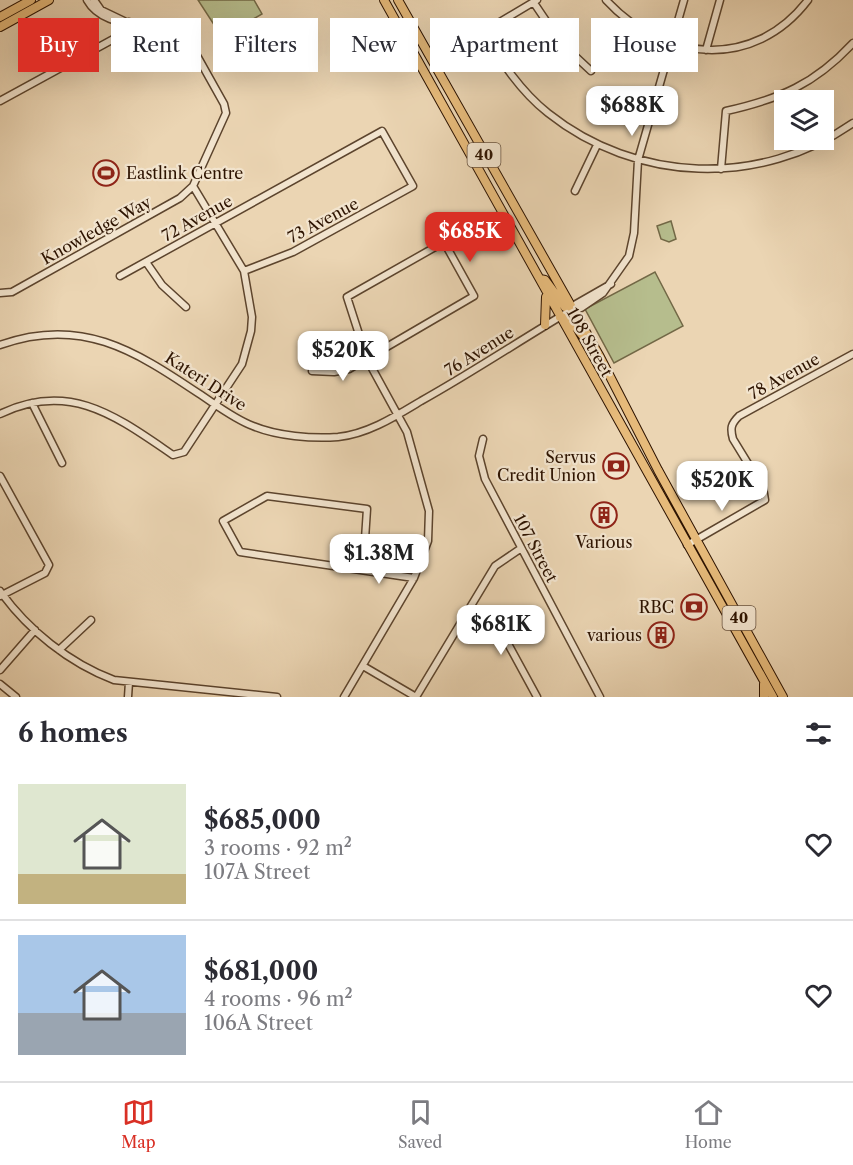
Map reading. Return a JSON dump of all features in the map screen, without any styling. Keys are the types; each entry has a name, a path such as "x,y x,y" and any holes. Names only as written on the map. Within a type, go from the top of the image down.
{"main road":[{"path":"0,17 31,0"},
{"path":"0,27 49,0"},
{"name":"108 Street","path":"384,0 774,697"},
{"name":"108 Street","path":"398,0 573,309 783,697"},
{"path":"539,279 545,280 565,308 573,309"},
{"path":"539,279 547,298 545,325"},
{"path":"560,317 569,319 606,370"},
{"path":"762,676 764,697"}],"street":[{"path":"87,0 96,14 111,20"},
{"name":"Knowledge Way","path":"94,0 105,13 117,18"},
{"path":"606,0 625,18"},
{"path":"679,18 684,0"},
{"path":"706,50 720,0"},
{"path":"698,49 736,47 763,37 791,20 808,0"},
{"path":"591,71 561,43 536,1 483,32 503,65 547,112 597,145 638,160 686,169 721,170 758,165 791,155 830,137 853,123"},
{"path":"0,101 111,40"},
{"path":"721,170 726,111 764,103 801,86 824,70 853,43"},
{"name":"Knowledge Way","path":"0,293 12,292 54,269 180,198 193,186 224,121 224,104 201,63"},
{"path":"638,160 663,72"},
{"name":"72 Avenue","path":"120,276 382,131 413,186"},
{"path":"575,191 597,145"},
{"name":"76 Avenue","path":"397,415 488,364 573,309 576,304 611,284 622,268 632,242 638,160"},
{"path":"0,414 32,403 67,401 103,410 173,455 179,455 242,364 251,332 252,316 244,271 193,186"},
{"name":"73 Avenue","path":"244,271 293,252 413,186"},
{"path":"312,371 334,372 349,369 367,359 474,296 444,242 347,297 367,359 406,432 429,511 428,541 414,578 344,697"},
{"path":"146,262 162,285 186,307"},
{"name":"Kateri Drive","path":"0,345 43,336 96,339 144,357 215,405 252,426 280,433 338,437 363,432 397,415"},
{"name":"78 Avenue","path":"696,539 755,508 765,500 763,489 733,439 731,426 739,416 853,354"},
{"path":"32,403 62,463"},
{"name":"107 Street","path":"483,439 479,456 485,479 600,697"},
{"path":"0,476 2,484 48,562 48,568 1,594 35,630 59,650 89,670 114,680 277,697"},
{"path":"348,568 365,538 367,509 267,496 223,521 240,552 414,578"},
{"path":"687,545 696,539"},
{"path":"363,666 416,697 495,566 520,549"},
{"path":"466,612 496,629 507,642 537,697"},
{"path":"59,650 91,620"},
{"path":"0,670 35,630"},
{"path":"128,697 129,682"},
{"path":"0,684 16,697"}],"green space":[{"path":"198,0 254,0 262,14 255,18 213,18 213,23"},
{"path":"671,221 676,239 669,242 661,239 657,226"},
{"path":"655,272 683,326 614,363 585,309"}],"place":[{"name":"Eastlink Centre","path":"106,173"},
{"name":"Servus Credit Union","path":"616,466"},
{"name":"Various","path":"604,515"},
{"name":"RBC","path":"694,607"},
{"name":"various","path":"661,635"}]}
